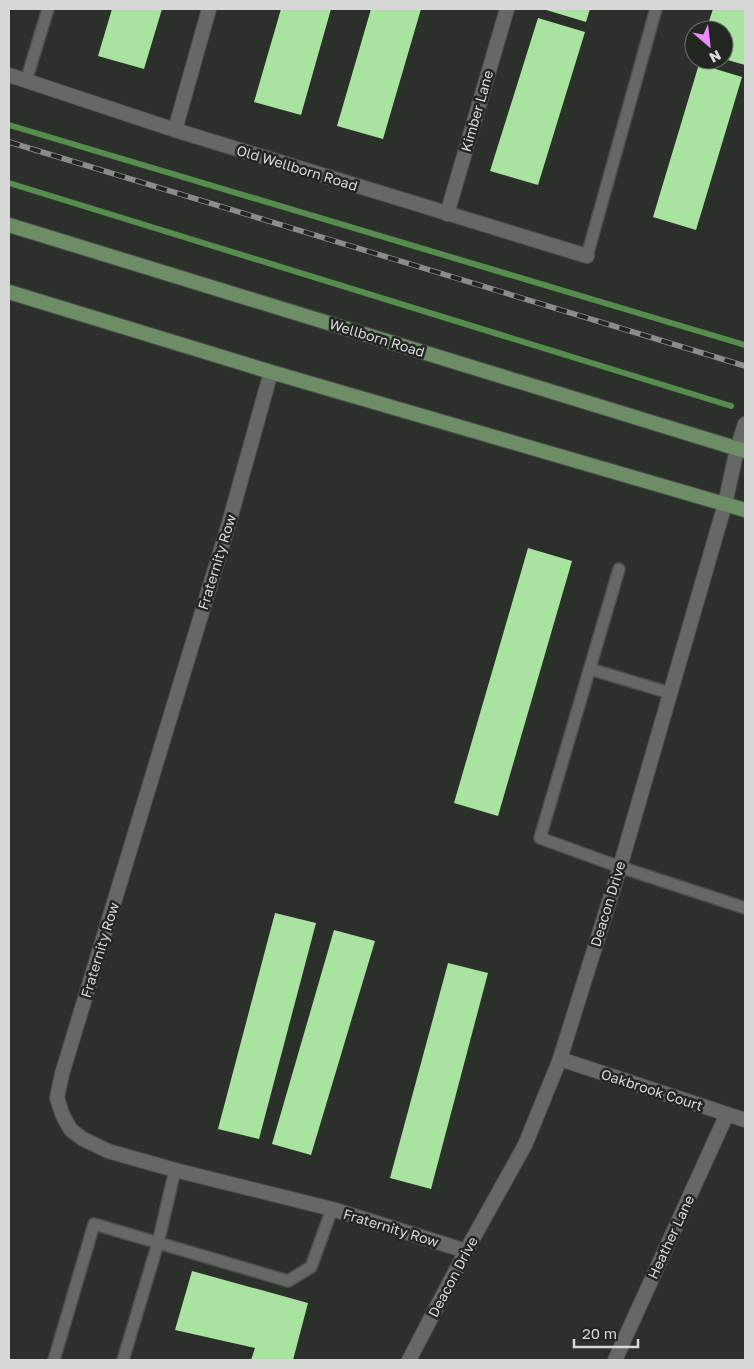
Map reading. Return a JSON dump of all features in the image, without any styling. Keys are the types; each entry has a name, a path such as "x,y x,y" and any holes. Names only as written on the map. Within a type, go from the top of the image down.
{"main road":[{"name":"Wellborn Road","path":"9,225 741,450"},
{"path":"9,292 271,372 745,510"}],"street":[{"path":"174,130 209,9"},
{"name":"Kimber Lane","path":"447,214 507,9"},
{"name":"Old Wellborn Road","path":"9,75 174,130 587,256"},
{"name":"Fraternity Row","path":"271,372 229,523 62,1074 57,1098 63,1116 71,1130 83,1139 108,1151 332,1210 466,1251"},
{"name":"Deacon Drive","path":"409,1360 466,1251 525,1145 560,1059 620,868 741,450 745,424"},
{"name":"Oakbrook Court","path":"560,1059 745,1120"},
{"name":"Heather Lane","path":"615,1360 727,1114"}],"lane":[{"path":"26,81 48,9"},
{"path":"587,256 656,9"},
{"path":"619,569 540,838 620,868 745,908"},
{"path":"590,669 670,692"},
{"path":"123,1360 158,1243 175,1170"},
{"path":"54,1360 94,1224 288,1281 311,1267 332,1210"}],"building":[{"path":"112,9 162,9 144,69 98,56"},
{"path":"281,9 331,9 301,115 254,102"},
{"path":"371,9 421,9 383,139 337,126"},
{"path":"543,9 590,9 586,22"},
{"path":"713,9 745,9 745,65 734,62 734,20 709,20"},
{"path":"538,18 585,32 538,185 490,171"},
{"path":"697,70 719,70 742,77 696,230 653,217"},
{"path":"528,548 572,561 498,816 454,803"},
{"path":"275,913 316,923 259,1139 218,1129"},
{"path":"334,930 375,941 311,1155 272,1144"},
{"path":"448,963 488,973 431,1189 390,1178"},
{"path":"192,1271 308,1303 293,1360 251,1360 255,1348 175,1330"}],"waterway":[{"path":"9,125 745,345"},
{"path":"9,183 731,406"}],"railway":[{"path":"9,142 745,366"}]}
